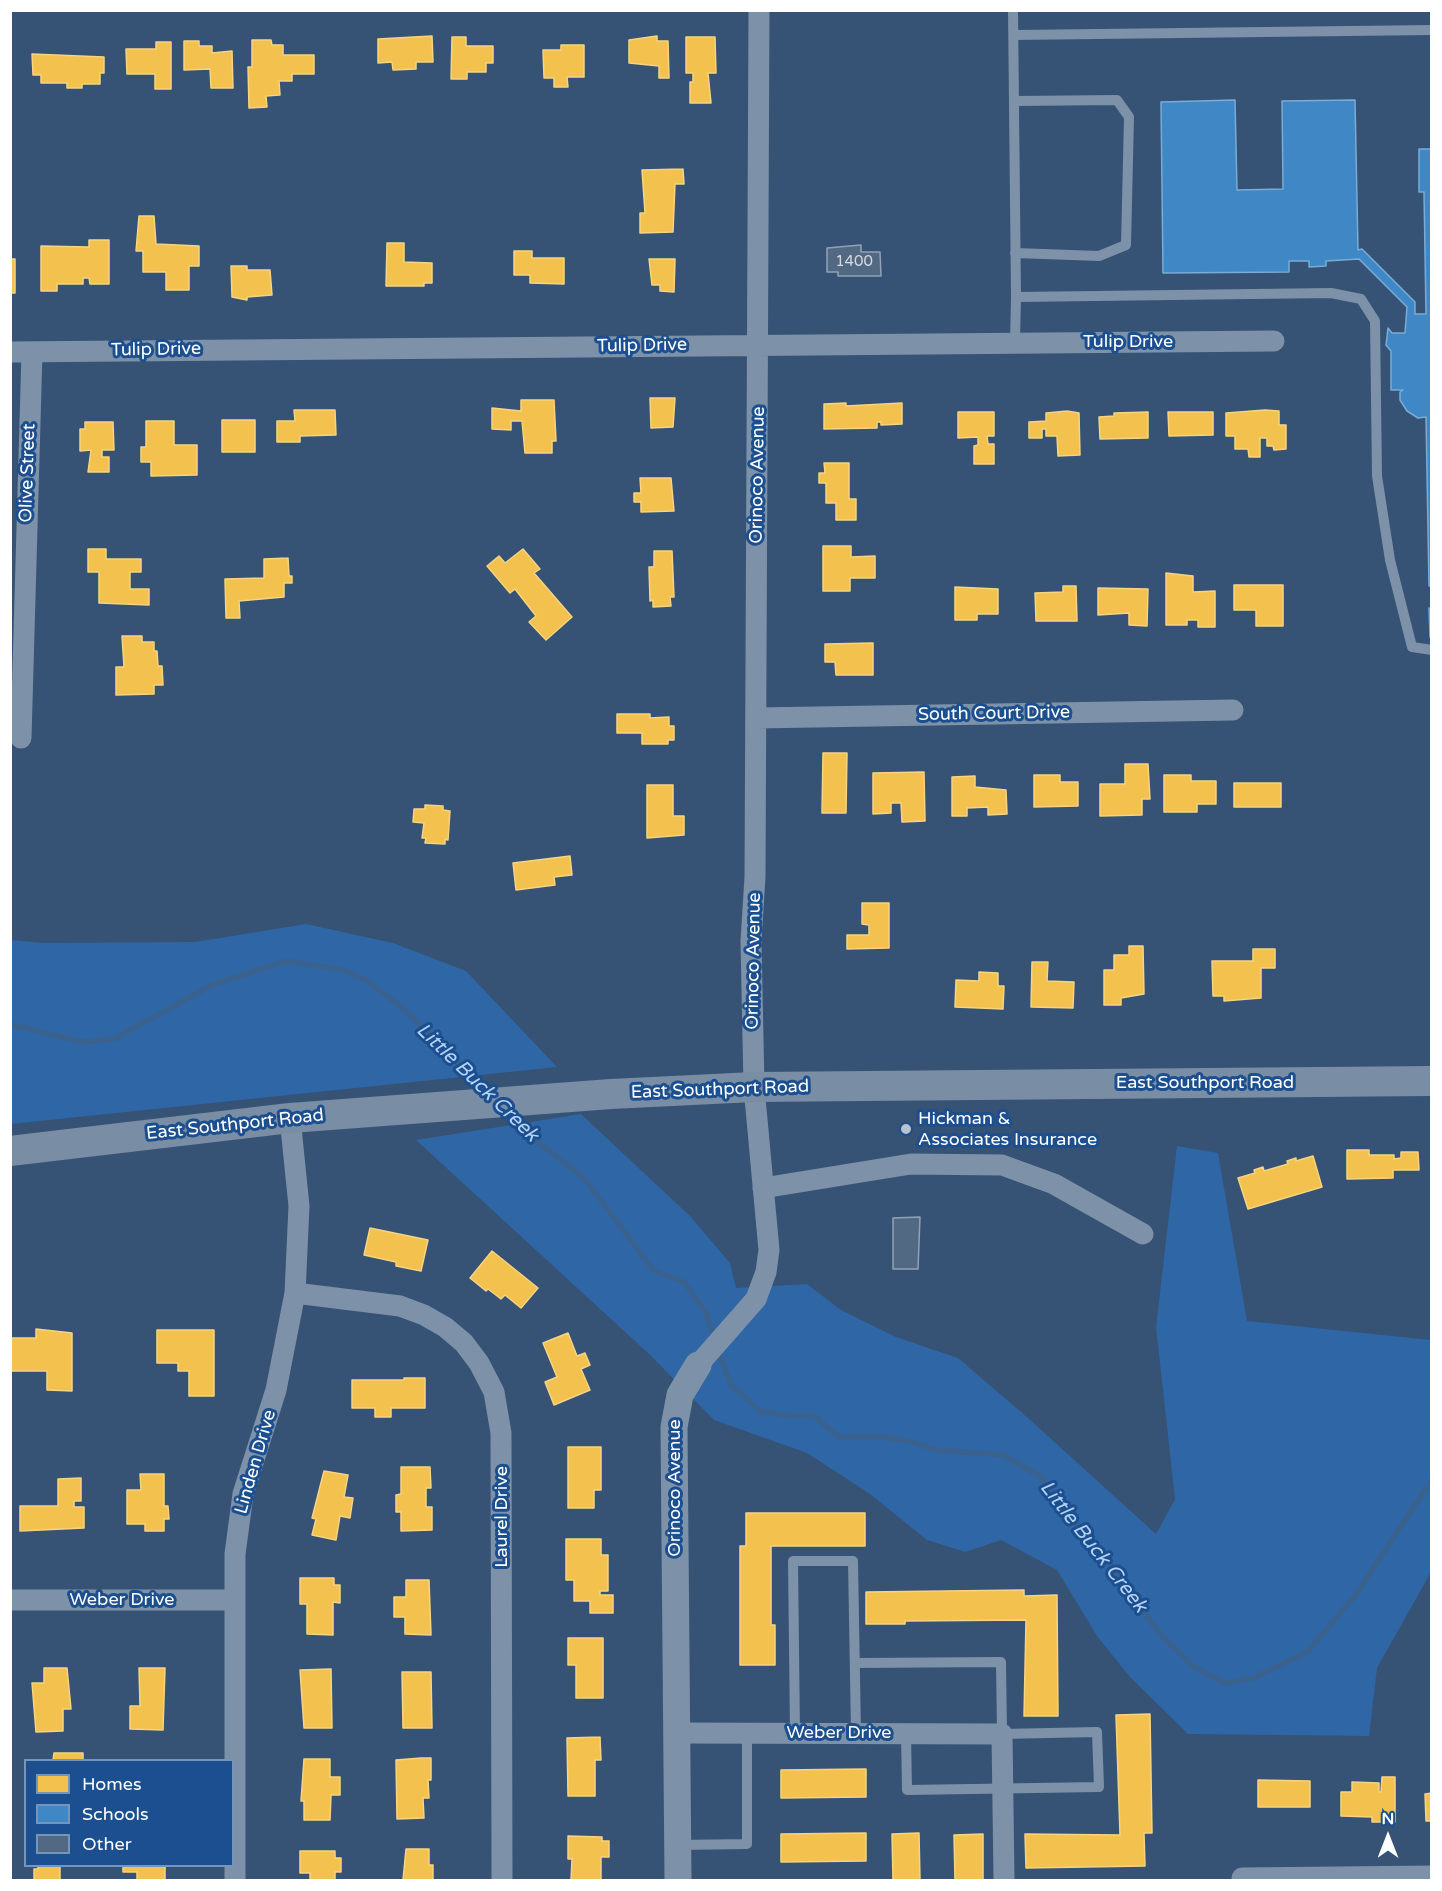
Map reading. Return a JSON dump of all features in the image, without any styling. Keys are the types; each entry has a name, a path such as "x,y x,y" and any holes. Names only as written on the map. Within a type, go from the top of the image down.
{"main road":[{"name":"East Southport Road","path":"10,1151 290,1118 460,1103 754,1088 1431,1081"}],"street":[{"name":"Orinoco Avenue","path":"678,1881 674,1427 680,1395 698,1365 748,1311 762,1285 768,1265 769,1243 754,1088 751,941 755,877 759,10"},
{"name":"Tulip Drive","path":"21,352 1274,341"},
{"name":"Olive Street","path":"21,352 21,738"},
{"name":"South Court Drive","path":"756,718 1233,710"},
{"name":"Linden Drive","path":"235,1881 235,1554 240,1511 250,1470 276,1390 295,1293 299,1216 290,1118"},
{"path":"763,1188 911,1164 1002,1165 1054,1184 1143,1234"},
{"name":"Laurel Drive","path":"295,1293 400,1306 424,1315 445,1327 464,1343 479,1363 494,1392 501,1433 502,1881"},
{"name":"Weber Drive","path":"10,1600 234,1600"},
{"name":"Weber Drive","path":"677,1733 1002,1734"},
{"path":"1002,1734 1004,1881"},
{"path":"1242,1878 1371,1879 1431,1876"}],"lane":[{"path":"1013,10 1015,342"},
{"path":"1014,34 1431,30"},
{"path":"1014,101 1117,100 1129,117 1126,245 1099,256 1016,253"},
{"path":"1016,297 1331,294 1361,299 1375,321 1377,476 1390,560 1412,647 1431,650"},
{"path":"795,1733 793,1561 853,1561 856,1733"},
{"path":"855,1663 1000,1662 1002,1734 1097,1732 1099,1787 907,1790 906,1733"},
{"path":"677,1845 747,1844 747,1733"}],"shaded area":[{"path":"306,924 393,943 466,971 557,1067 11,1124 11,940 44,943 195,942"},
{"path":"581,1114 690,1216 730,1263 736,1288 807,1284 841,1310 896,1337 958,1358 1156,1534 1175,1499 1156,1327 1177,1146 1218,1153 1247,1321 1431,1340 1431,1572 1377,1668 1369,1736 1188,1734 1130,1677 1097,1636 1057,1570 1001,1540 965,1552 927,1540 870,1494 807,1453 714,1420 648,1353 416,1140"}],"building: Homes":[{"path":"432,36 433,62 416,62 416,69 393,70 392,62 378,63 378,39"},
{"path":"657,36 657,41 668,41 669,78 659,78 659,66 629,63 629,40"},
{"path":"452,37 466,37 466,46 493,46 493,63 486,63 486,72 467,72 467,79 451,79"},
{"path":"686,37 715,37 716,73 708,73 711,103 690,103 690,82 693,82 693,73 686,73"},
{"path":"252,40 271,40 272,45 283,45 283,55 314,55 314,74 292,74 292,81 279,81 280,95 266,96 267,107 249,108 248,67 252,67"},
{"path":"184,41 199,41 199,46 212,46 212,53 232,51 233,88 211,88 210,69 184,70"},
{"path":"156,42 171,42 171,89 155,89 155,74 127,74 126,49 156,49"},
{"path":"561,45 584,45 584,77 567,77 568,87 554,87 554,78 544,78 543,50 561,50"},
{"path":"32,54 104,57 104,73 100,73 100,84 82,84 82,88 67,88 67,83 41,83 41,75 33,75"},
{"path":"683,169 684,184 675,184 673,232 640,233 640,213 645,213 642,170"},
{"path":"139,216 154,216 156,244 199,246 199,266 189,266 189,290 166,290 166,272 143,272 143,251 136,251"},
{"path":"89,240 109,240 109,284 90,284 89,278 83,278 83,284 57,284 57,291 41,291 41,246 89,247"},
{"path":"387,243 404,243 404,262 432,263 432,283 424,283 424,286 386,286"},
{"path":"514,251 532,251 532,258 564,258 564,284 530,283 530,275 514,275"},
{"path":"10,259 15,259 15,293 10,293"},
{"path":"649,259 675,259 674,292 660,291 660,285 652,285"},
{"path":"231,266 247,266 247,270 270,270 272,295 247,297 247,300 232,297"},
{"path":"650,398 675,398 673,427 651,428"},
{"path":"521,400 554,400 556,441 552,441 552,453 525,453 522,421 511,421 511,430 492,429 492,408 521,411"},
{"path":"846,403 846,406 902,403 902,424 881,425 881,422 877,422 877,428 824,429 824,404"},
{"path":"294,410 335,410 336,435 300,436 300,442 277,442 277,421 295,421"},
{"path":"1067,411 1079,413 1080,455 1058,456 1057,436 1046,436 1046,429 1042,429 1042,438 1029,438 1029,422 1046,421 1046,413"},
{"path":"1279,411 1279,425 1286,425 1286,449 1274,450 1273,446 1267,446 1267,438 1260,438 1260,457 1249,457 1248,449 1235,449 1235,436 1226,436 1226,413"},
{"path":"958,412 994,412 994,436 987,436 988,444 994,444 994,464 974,464 974,446 978,445 978,437 958,438"},
{"path":"1148,412 1148,438 1100,439 1099,417 1114,416 1114,413"},
{"path":"1168,412 1213,412 1213,435 1169,436"},
{"path":"222,420 255,420 255,452 222,452"},
{"path":"146,421 174,421 174,445 197,445 197,475 151,476 151,462 141,462 141,447 146,447"},
{"path":"85,422 113,422 114,450 102,450 102,457 109,457 109,472 88,472 91,450 80,451 80,429 85,429"},
{"path":"824,463 849,463 849,499 856,499 856,520 836,520 836,503 826,503 826,483 819,483 819,473 825,473"},
{"path":"640,478 671,478 674,511 641,512 641,502 634,502 634,493 641,493"},
{"path":"823,546 851,546 851,557 875,556 875,578 850,578 850,591 823,591"},
{"path":"88,549 106,549 106,559 141,559 141,572 130,572 130,589 149,589 149,605 99,603 99,572 88,572"},
{"path":"523,549 540,569 534,573 572,617 546,640 529,622 536,616 515,589 510,593 487,566 499,556 505,563"},
{"path":"654,551 672,551 674,597 670,597 671,606 653,607 653,600 650,601 649,567 654,567"},
{"path":"288,558 289,576 292,576 292,583 284,583 284,597 239,601 240,618 226,618 225,579 264,578 264,559"},
{"path":"1166,573 1193,576 1193,592 1215,591 1215,627 1198,627 1198,620 1187,620 1187,625 1166,625"},
{"path":"1234,585 1283,585 1283,626 1256,626 1256,610 1234,610"},
{"path":"1063,586 1076,586 1077,621 1036,621 1035,593 1063,592"},
{"path":"955,587 998,589 998,614 977,614 977,620 955,620"},
{"path":"1098,588 1148,589 1147,626 1129,625 1129,613 1098,615"},
{"path":"122,636 142,636 142,642 154,642 158,666 162,666 163,685 154,685 154,694 116,695 116,667 124,667"},
{"path":"873,643 873,675 836,675 835,662 825,662 825,644"},
{"path":"617,714 650,714 650,718 669,717 669,726 674,726 674,740 668,740 668,744 642,744 642,733 617,733"},
{"path":"823,753 847,753 846,813 822,813"},
{"path":"1125,764 1148,764 1150,799 1142,799 1142,815 1100,816 1100,784 1125,784"},
{"path":"924,772 925,821 902,822 901,803 891,803 891,813 873,814 873,773"},
{"path":"1034,775 1060,775 1060,782 1078,782 1078,806 1034,807"},
{"path":"1164,775 1191,775 1191,781 1216,781 1216,804 1197,804 1197,812 1164,812"},
{"path":"975,776 975,787 1006,790 1007,814 988,815 988,807 967,808 967,816 952,816 952,777"},
{"path":"1234,783 1281,783 1281,807 1234,807"},
{"path":"647,785 673,785 673,816 684,816 684,835 647,838"},
{"path":"425,805 443,806 443,810 450,811 448,840 445,839 445,844 425,843 426,838 422,838 424,823 413,822 414,809 425,809"},
{"path":"570,856 572,875 554,877 555,885 516,890 513,863"},
{"path":"862,903 889,903 889,948 847,949 847,935 869,935 869,925 862,924"},
{"path":"1129,946 1143,946 1144,994 1121,998 1121,1005 1104,1005 1104,970 1114,970 1114,955 1129,955"},
{"path":"1253,949 1275,949 1275,968 1261,968 1261,998 1224,1001 1224,996 1213,996 1212,961 1253,961"},
{"path":"1032,962 1048,962 1047,981 1074,982 1073,1008 1031,1007"},
{"path":"979,972 998,973 998,986 1004,986 1003,1009 955,1007 956,980 979,981"},
{"path":"1347,1150 1369,1150 1369,1155 1394,1155 1394,1159 1401,1158 1401,1152 1418,1152 1419,1170 1393,1170 1393,1178 1347,1179"},
{"path":"1313,1156 1322,1187 1248,1209 1238,1178 1255,1173 1254,1170 1263,1167 1264,1171 1288,1164 1287,1161 1296,1158 1296,1161"},
{"path":"370,1228 428,1240 421,1271 396,1266 396,1262 364,1255"},
{"path":"492,1251 538,1288 521,1308 505,1295 501,1299 488,1289 486,1291 470,1278"},
{"path":"36,1329 72,1333 72,1391 47,1390 47,1371 11,1371 11,1338 36,1338"},
{"path":"157,1330 214,1330 214,1396 189,1396 189,1371 178,1371 178,1363 157,1363"},
{"path":"568,1333 577,1356 585,1353 590,1365 581,1369 590,1390 554,1405 545,1382 557,1377 543,1343"},
{"path":"404,1378 425,1378 425,1408 391,1408 391,1417 375,1417 375,1408 352,1408 352,1380 404,1380"},
{"path":"568,1447 601,1447 601,1490 594,1490 594,1508 568,1508"},
{"path":"401,1467 430,1467 431,1488 426,1488 426,1507 432,1507 432,1530 401,1531 401,1512 396,1512 396,1495 401,1494"},
{"path":"324,1471 348,1475 344,1497 353,1498 350,1518 340,1516 336,1540 312,1535 316,1519 312,1518"},
{"path":"140,1474 164,1474 164,1506 168,1506 169,1519 164,1519 164,1531 145,1531 145,1524 127,1524 127,1490 141,1490"},
{"path":"81,1478 81,1501 74,1501 74,1507 84,1507 84,1528 20,1531 20,1506 58,1506 58,1479"},
{"path":"746,1513 865,1513 865,1546 771,1546 771,1625 775,1625 775,1665 740,1665 740,1546 746,1546"},
{"path":"566,1539 601,1539 601,1555 608,1555 608,1591 600,1591 600,1595 613,1595 613,1613 590,1613 590,1601 574,1601 574,1580 566,1580"},
{"path":"300,1578 334,1578 334,1585 340,1585 340,1603 333,1602 333,1635 307,1634 307,1604 300,1604"},
{"path":"406,1580 429,1580 431,1635 405,1634 405,1617 394,1617 394,1597 406,1597"},
{"path":"1024,1590 1024,1596 1057,1595 1058,1716 1024,1716 1026,1620 905,1621 905,1624 866,1624 866,1592"},
{"path":"568,1638 603,1638 603,1698 576,1698 576,1665 568,1665"},
{"path":"44,1668 67,1668 71,1709 63,1709 63,1731 36,1732 32,1683 44,1683"},
{"path":"139,1668 165,1668 163,1730 130,1729 130,1706 140,1706"},
{"path":"331,1669 332,1728 304,1728 300,1670"},
{"path":"402,1672 431,1672 432,1728 403,1728"},
{"path":"1150,1714 1152,1833 1144,1833 1145,1866 1026,1868 1025,1834 1120,1835 1116,1715"},
{"path":"600,1737 601,1760 595,1760 595,1796 568,1796 567,1738"},
{"path":"54,1753 83,1753 83,1759 53,1759"},
{"path":"431,1758 431,1780 428,1780 429,1798 423,1798 424,1818 397,1819 396,1760"},
{"path":"304,1759 330,1759 330,1777 340,1777 340,1795 331,1795 330,1820 304,1820 304,1801 301,1801"},
{"path":"866,1769 866,1797 781,1798 781,1770"},
{"path":"1382,1777 1395,1777 1395,1822 1372,1822 1372,1817 1341,1816 1341,1792 1352,1792 1352,1782 1379,1783 1379,1792 1381,1792"},
{"path":"1258,1780 1310,1781 1310,1807 1258,1807"},
{"path":"1432,1793 1432,1821 1426,1821 1425,1794"},
{"path":"866,1833 866,1861 781,1862 781,1834"},
{"path":"919,1833 920,1880 893,1880 892,1834"},
{"path":"983,1834 983,1880 955,1880 954,1835"},
{"path":"568,1836 602,1837 602,1841 609,1841 609,1857 601,1857 601,1880 571,1880 572,1859 568,1859"},
{"path":"406,1849 429,1849 429,1865 433,1865 433,1880 403,1880"},
{"path":"300,1851 335,1851 335,1858 341,1858 341,1872 335,1872 335,1880 310,1880 310,1873 300,1873"},
{"path":"38,1867 60,1867 60,1880 34,1880 34,1869"},
{"path":"123,1867 165,1867 165,1880 137,1880 137,1872 123,1872"}],"building: Schools":[{"path":"1235,100 1237,190 1283,189 1282,101 1355,100 1358,250 1362,249 1415,302 1415,314 1426,314 1424,192 1419,192 1419,149 1432,149 1432,586 1429,586 1426,417 1418,418 1407,411 1400,400 1400,392 1403,390 1391,390 1391,351 1386,345 1388,328 1392,333 1405,333 1407,307 1359,259 1326,261 1326,266 1309,267 1309,261 1289,261 1289,272 1163,273 1161,102"},
{"path":"1429,608 1432,608 1432,638 1430,637"}],"building: Other":[{"path":"861,245 861,252 880,252 881,276 838,276 838,272 827,272 827,248"},
{"path":"920,1217 918,1269 893,1269 893,1218"}],"waterway":[{"name":"Little Buck Creek","path":"10,1024 82,1042 114,1039 212,985 286,961 342,970 366,980 399,1005 465,1067 488,1093"},
{"name":"Little Buck Creek","path":"503,1112 513,1123 584,1178 653,1270 684,1282 706,1313 714,1339"},
{"name":"Little Buck Creek","path":"717,1351 732,1386 760,1411 789,1416 814,1416 839,1437 881,1437 909,1441 937,1450 1003,1455 1040,1476 1064,1511 1095,1544 1160,1634 1193,1666 1224,1683 1253,1678 1307,1652 1355,1596 1432,1479"}],"place":[{"name":"Hickman & Associates Insurance","path":"906,1129"}]}
